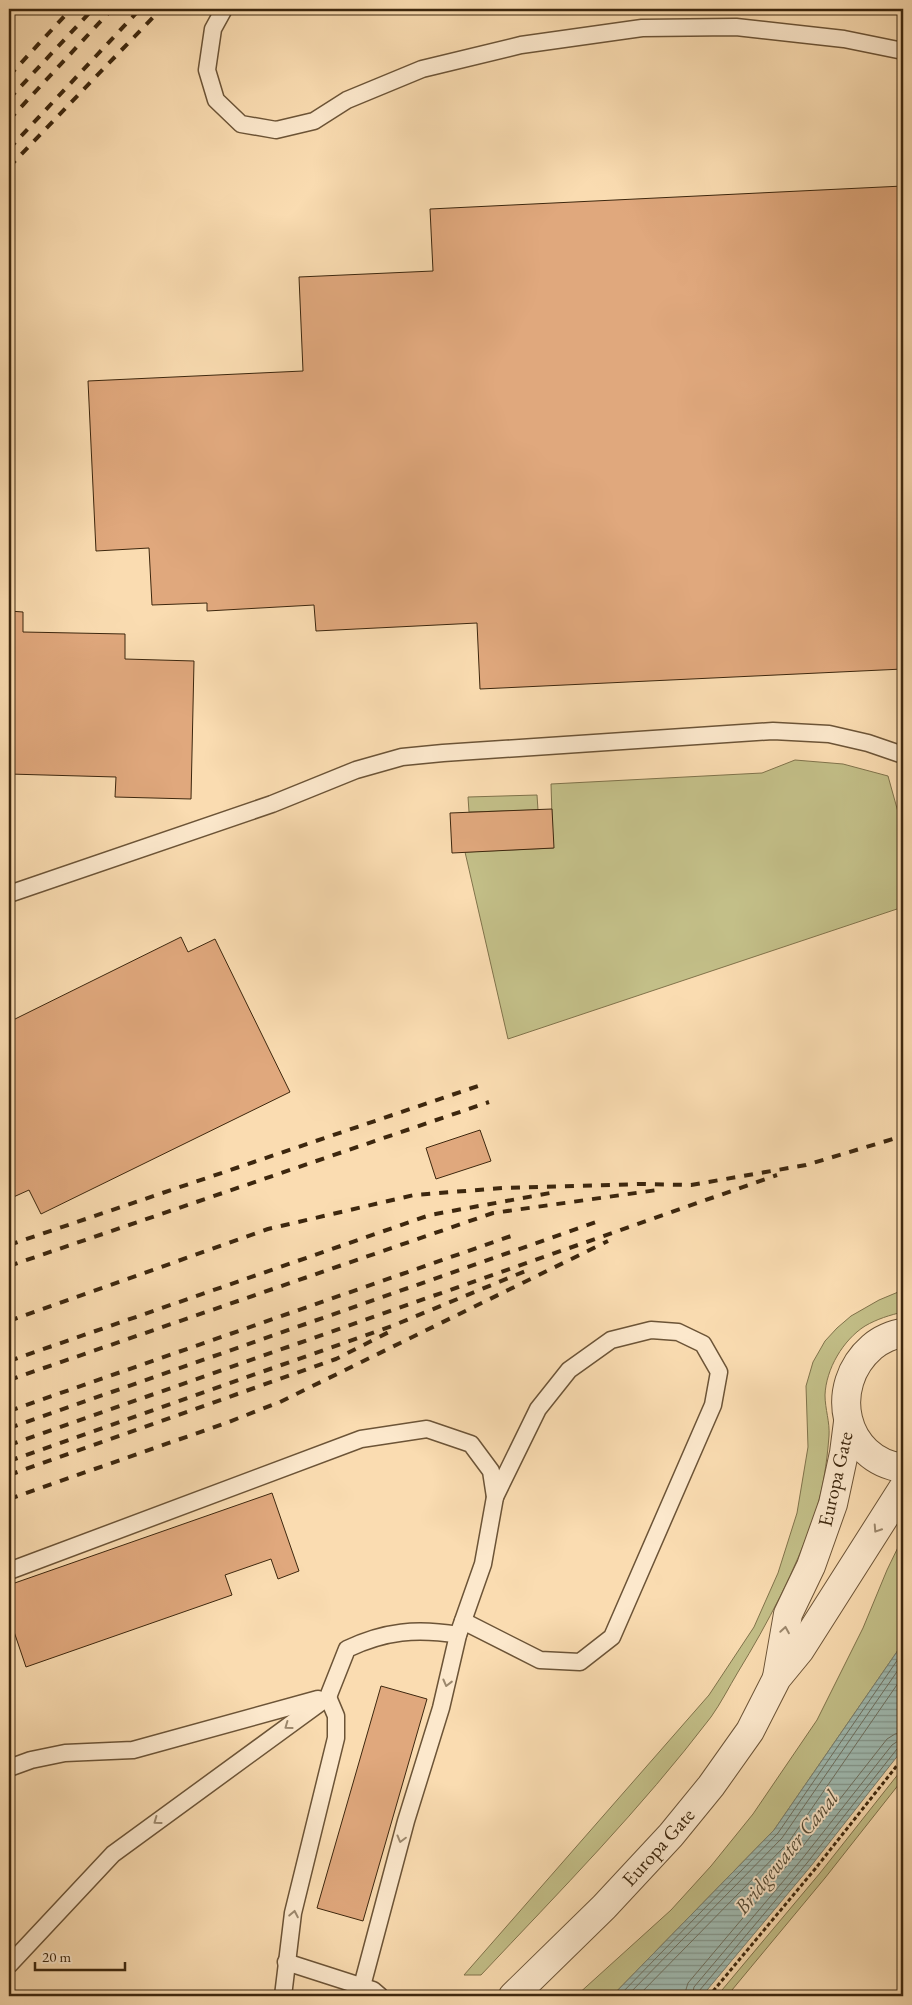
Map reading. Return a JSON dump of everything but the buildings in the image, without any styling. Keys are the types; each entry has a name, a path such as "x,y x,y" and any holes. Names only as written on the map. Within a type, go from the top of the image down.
{"street":[{"path":"903,1333 878,1342 861,1357 850,1377 845,1399 848,1422 859,1442 876,1458 894,1467 903,1468"},
{"name":"Europa Gate","path":"777,1678 788,1614 811,1566 833,1504 844,1453 848,1422"},
{"name":"Europa Gate","path":"513,1996 604,1907 677,1828 711,1786 750,1731 777,1678 800,1650 903,1488"}],"lane":[{"path":"224,9 214,29 207,70 216,100 241,124 276,130 314,121 347,100 422,69 522,45 642,28 736,27 844,39 903,51"},
{"path":"9,894 272,804 356,770 402,757 772,731 829,734 868,743 903,755"},
{"path":"9,1965 113,1854 328,1697 347,1649 370,1638 399,1632 461,1628 540,1660 580,1662 612,1637 713,1405 719,1372 703,1344 678,1332 650,1330 611,1340 569,1370 538,1409 495,1497 483,1564 461,1628 441,1708 406,1821 362,1986"},
{"path":"9,1571 361,1439 427,1429 471,1444 491,1471 495,1497"},
{"path":"9,1768 31,1760 64,1753 133,1750 328,1697"},
{"path":"283,1996 293,1913 336,1738 336,1716 328,1697"},
{"path":"286,1962 362,1986 373,1990 380,1996"}],"path":[{"path":"709,1996 816,1869 903,1758"}],"shaded area":[{"path":"795,760 843,764 888,776 903,830 903,907 508,1039 465,852 553,848 551,784 762,773"},
{"path":"537,795 538,810 469,812 468,797"},
{"path":"903,1290 903,1312 874,1321 865,1326 843,1347 832,1365 825,1395 829,1431 827,1456 822,1487 814,1517 780,1596 760,1635 715,1712 628,1817 481,1975 464,1975 709,1695 754,1627 778,1573 797,1513 808,1447 806,1386 813,1362 825,1341 851,1316 879,1300"},
{"path":"903,1537 903,1643 774,1830 612,1996 576,1996 671,1910 711,1866 753,1814 817,1720 863,1628"},
{"path":"903,1768 903,1779 825,1878 727,1996 717,1996 820,1873"}],"water":[{"name":"Bridgewater Canal","path":"903,1643 903,1749 811,1866 702,1996 612,1996 774,1830"}],"railway":[{"path":"9,13 13,9"},
{"path":"9,76 71,9"},
{"path":"9,99 93,9"},
{"path":"9,120 112,9"},
{"path":"9,149 140,9"},
{"path":"9,167 161,9"},
{"path":"9,1245 484,1084"},
{"path":"9,1266 489,1102"},
{"path":"9,1321 268,1229 414,1195 503,1188 641,1184 691,1185 806,1165 903,1136"},
{"path":"9,1445 777,1175"},
{"path":"9,1380 493,1213 657,1190"},
{"path":"9,1361 430,1215 550,1193"},
{"path":"9,1428 602,1220"},
{"path":"9,1411 514,1235"},
{"path":"9,1499 226,1423 280,1402 608,1241"},
{"path":"9,1461 392,1326 528,1270"},
{"path":"9,1475 336,1359 389,1332"}]}
